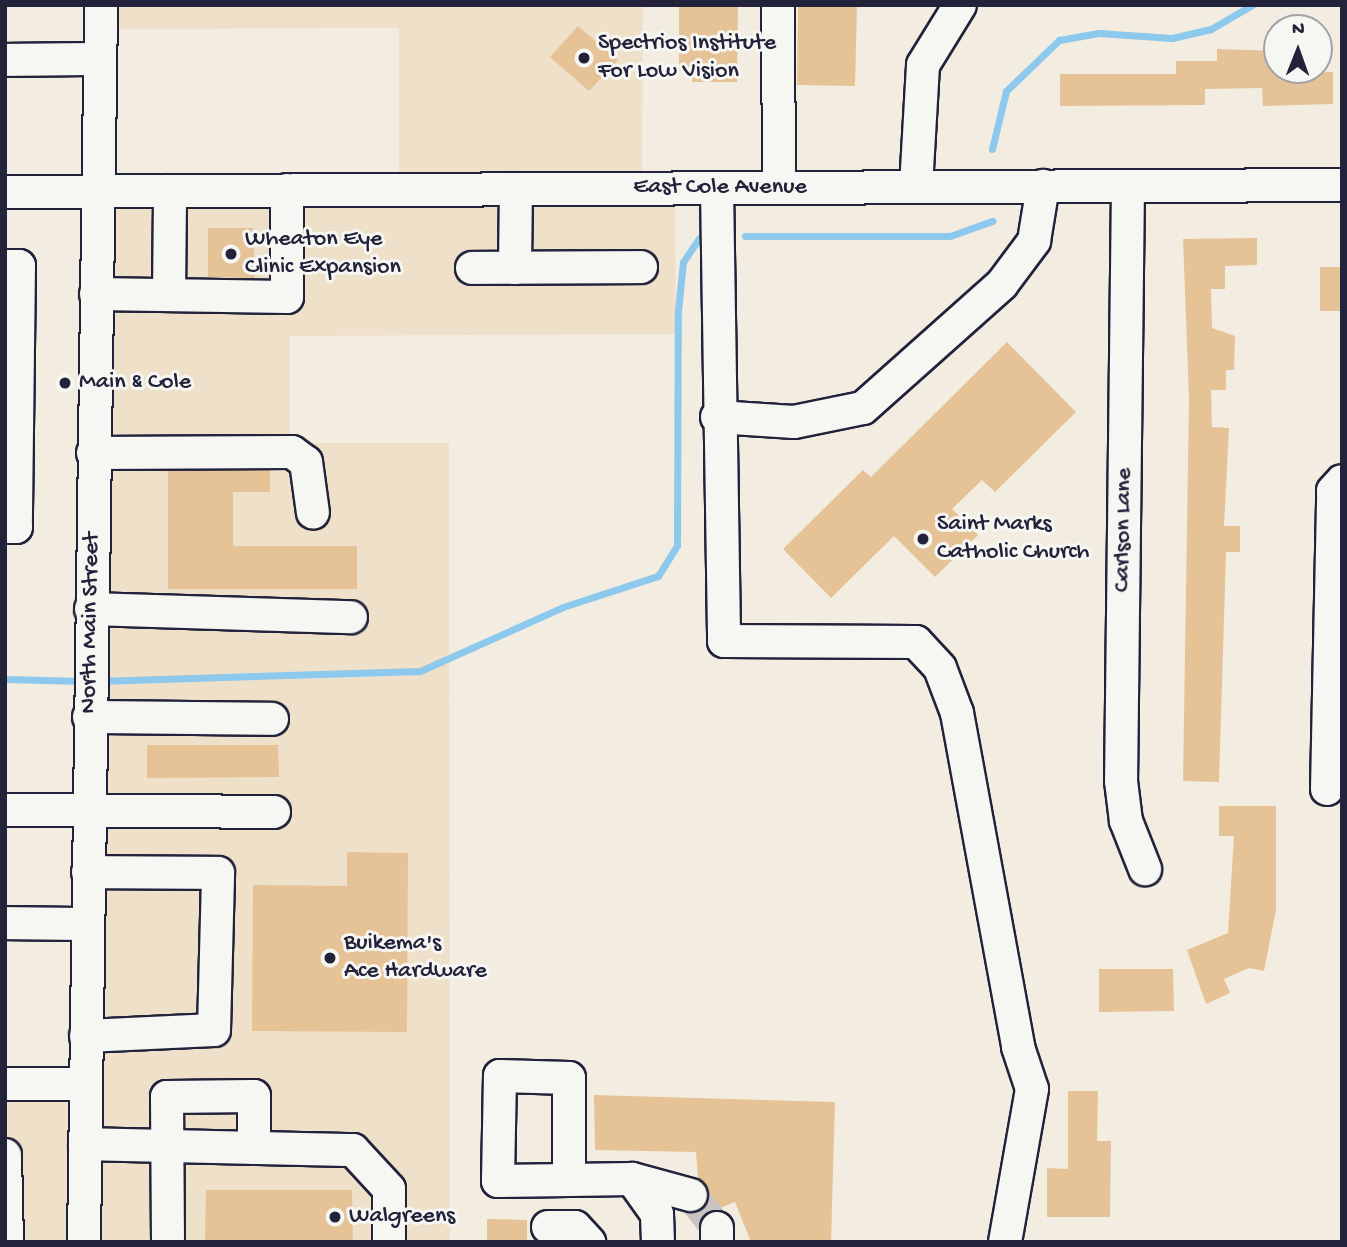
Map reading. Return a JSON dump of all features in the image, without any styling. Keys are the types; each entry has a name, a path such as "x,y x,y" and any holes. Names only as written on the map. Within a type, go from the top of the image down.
{"street":[{"name":"North Main Street","path":"84,1242 89,712 101,5"},
{"path":"778,5 779,188"},
{"path":"916,187 923,65 960,5"},
{"path":"5,60 100,59"},
{"name":"East Cole Avenue","path":"5,192 1342,185"},
{"path":"717,417 794,422 863,408 1002,285 1034,241 1043,186"},
{"name":"Carlson Lane","path":"1128,186 1121,781 1126,821 1145,869"},
{"path":"717,188 717,417 724,641 916,642 940,668 957,713 1018,1047 1032,1089 1005,1242"},
{"path":"515,268 516,189"},
{"path":"96,294 287,297 287,190"},
{"path":"169,295 170,191"},
{"path":"5,267 19,266 11,457 16,527 5,527"},
{"path":"472,268 640,267"},
{"path":"93,453 292,452 306,462 313,513"},
{"path":"1327,789 1333,491 1342,481"},
{"path":"91,609 351,617"},
{"path":"89,712 272,719"},
{"path":"5,810 274,812"},
{"path":"86,1035 214,1030 218,873 88,872"},
{"path":"5,923 87,924"},
{"path":"5,1084 86,1084"},
{"path":"168,1242 167,1097 254,1096 254,1148"},
{"path":"85,1144 353,1150 389,1189 388,1242"},
{"path":"5,1155 7,1242"},
{"path":"569,1180 632,1180 691,1195"},
{"path":"632,1180 657,1214 658,1242"},
{"path":"548,1227 575,1227 589,1242"}],"shaded area":[{"path":"102,5 643,5 642,181 399,183 399,28 102,29"},
{"path":"675,194 676,334 290,336 290,443 449,443 450,1242 92,1242 104,198"},
{"path":"5,1078 78,1079 75,1242 5,1242"}],"building":[{"path":"679,5 738,5 737,82 692,82 692,72 679,71"},
{"path":"798,5 857,5 855,86 797,85"},
{"name":"Spectrios Institute For Low Vision","path":"578,26 618,60 589,91 550,57"},
{"path":"1217,49 1263,51 1263,84 1333,84 1333,104 1263,106 1262,88 1205,89 1205,105 1060,106 1060,74 1176,74 1176,61 1217,61"},
{"name":"Wheaton Eye Clinic Expansion","path":"208,228 253,228 255,278 208,277"},
{"path":"1257,238 1257,265 1225,266 1225,289 1211,289 1212,328 1235,336 1234,370 1226,370 1226,390 1211,390 1212,427 1229,428 1224,526 1240,526 1240,552 1226,552 1219,782 1183,781 1189,399 1183,239"},
{"path":"1320,267 1342,267 1342,311 1320,311"},
{"path":"1007,342 1076,412 995,492 982,480 952,509 978,535 935,577 894,536 831,598 783,549 863,470 871,477"},
{"path":"270,470 270,492 233,492 233,546 357,546 357,589 168,589 168,471"},
{"path":"147,745 278,745 279,777 147,778"},
{"path":"1219,806 1276,806 1276,910 1264,971 1249,968 1224,979 1230,993 1206,1004 1187,950 1228,933 1234,836 1219,836"},
{"name":"Buikema's Ace Hardware","path":"347,852 408,853 407,1032 252,1031 253,885 347,886"},
{"path":"1099,969 1173,969 1174,1011 1099,1012"},
{"path":"1068,1091 1098,1091 1097,1141 1111,1141 1110,1217 1047,1217 1047,1168 1068,1169"},
{"path":"594,1095 835,1102 831,1242 751,1242 735,1202 707,1213 699,1225 689,1213 704,1207 709,1191 698,1178 696,1152 595,1150"},
{"name":"Walgreens","path":"206,1190 352,1190 353,1242 205,1242"},
{"path":"487,1219 527,1220 527,1242 487,1242"}],"waterway":[{"path":"992,149 1006,91 1059,40 1098,33 1172,38 1211,29 1252,5"},
{"path":"745,236 950,236 992,221"},
{"path":"98,681 420,671 563,607 658,576 677,545 678,311 683,262 699,238"},
{"path":"5,679 83,681"}],"tunnel":[{"path":"691,1195 717,1228"}],"place":[{"name":"Spectrios Institute For Low Vision","path":"584,58"},
{"name":"Wheaton Eye Clinic Expansion","path":"231,254"},
{"name":"Main & Cole","path":"65,383"},
{"name":"Saint Marks Catholic Church","path":"923,539"},
{"name":"Buikema's Ace Hardware","path":"330,958"},
{"name":"Walgreens","path":"335,1217"}]}
